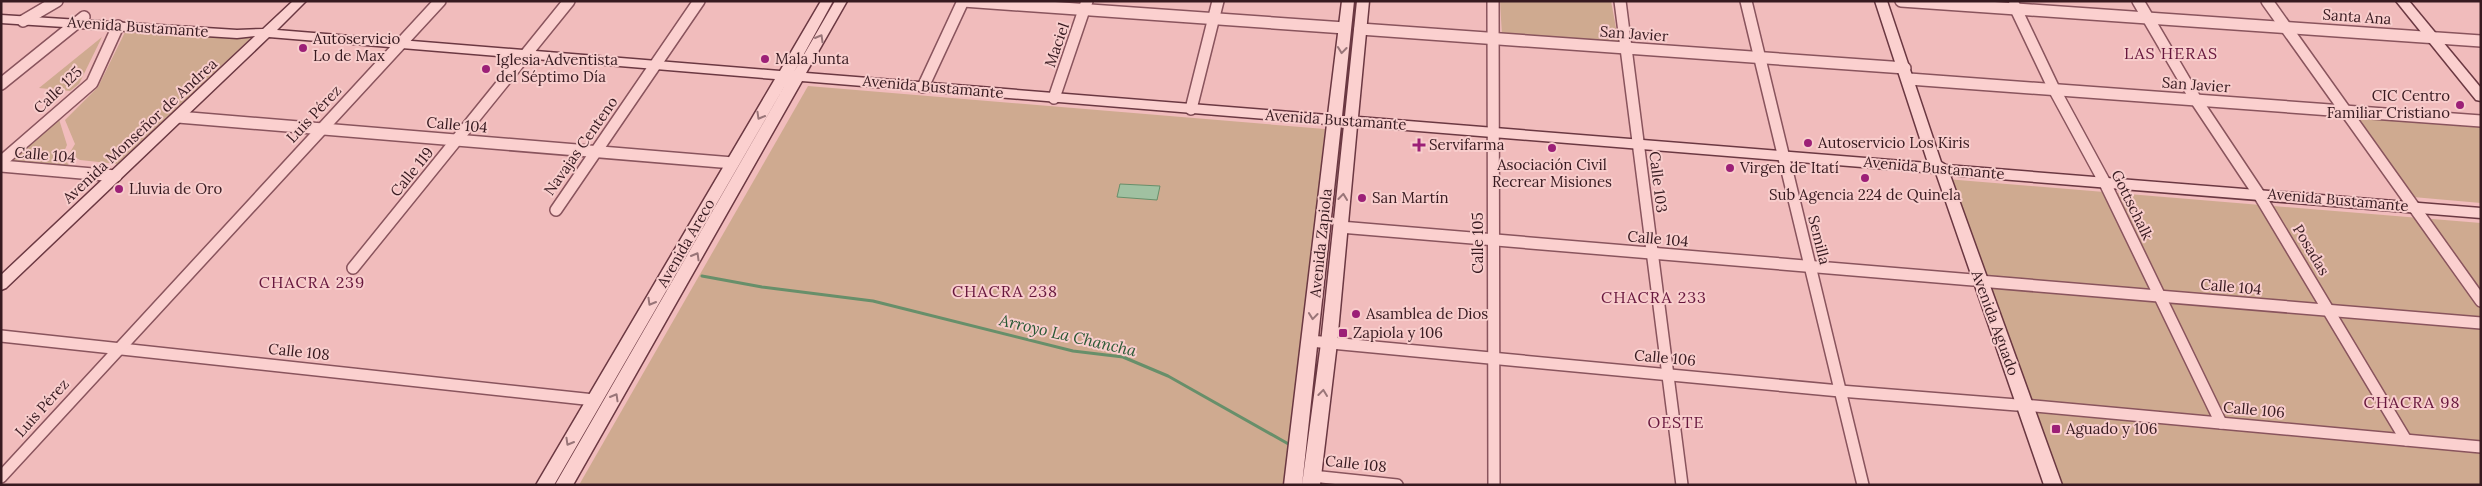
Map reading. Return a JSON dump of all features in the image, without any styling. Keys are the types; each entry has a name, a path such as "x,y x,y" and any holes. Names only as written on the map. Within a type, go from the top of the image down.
{"main road":[{"name":"Avenida Monseñor de Andrea","path":"1,284 178,117 259,33 300,1"},
{"name":"Avenida Areco","path":"564,485 792,75 827,1"},
{"name":"Avenida Areco","path":"545,485 733,163 842,1"},
{"name":"Avenida Zapiola","path":"1312,474 1329,343 1351,121 1352,29 1348,1"},
{"name":"Avenida Zapiola","path":"1293,485 1335,120 1352,29 1362,1"},
{"name":"Avenida Aguado","path":"1881,1 1907,73 1936,167 2020,405 2045,485"},
{"path":"2402,1 2481,97"},
{"name":"Avenida Bustamante","path":"1,11 28,17"},
{"name":"Avenida Bustamante","path":"1,19 28,17 244,28 259,33"},
{"name":"Avenida Bustamante","path":"80,20 118,26 237,34 259,33 656,64 1054,98 2258,193 2481,213"},
{"name":"Avenida Aguado","path":"2020,405 2053,485"}],"street":[{"path":"28,17 44,1"},
{"path":"28,17 45,11 57,1"},
{"name":"Luis Pérez","path":"1,477 440,1"},
{"name":"Calle 119","path":"354,268 569,1"},
{"name":"Navajas Centeno","path":"556,210 700,1"},
{"path":"923,87 963,1"},
{"name":"San Javier","path":"963,1 1086,6 1214,19 1760,58 2054,89 2481,121"},
{"path":"1191,109 1218,1"},
{"name":"Calle 105","path":"1493,1 1494,485"},
{"name":"Calle 103","path":"1620,1 1682,485"},
{"name":"Semilla","path":"1746,1 1864,485"},
{"name":"Santa Ana","path":"1901,1 2014,5 2148,18 2481,41"},
{"name":"Posadas","path":"2138,1 2196,100 2258,193 2406,440"},
{"path":"2267,1 2481,301"},
{"name":"Gottschalk","path":"2014,5 2054,89 2104,181 2221,423"},
{"name":"Maciel","path":"1054,98 1086,6"},
{"path":"1,84 80,20"},
{"name":"Calle 125","path":"1,162 92,83 118,26"},
{"name":"Calle 104","path":"178,117 733,163"},
{"name":"Calle 104","path":"1,166 116,176"},
{"name":"Calle 104","path":"1340,227 2481,323"},
{"name":"Calle 108","path":"1,336 594,400"},
{"name":"Calle 106","path":"1310,341 1840,391 2020,405 2481,447"},
{"name":"Calle 108","path":"1312,474 1396,485"}],"shaded area":[{"path":"1500,1 1611,1 1619,44 1502,36"},
{"path":"126,30 251,38 117,164 80,160 69,154 75,144 65,120 98,87"},
{"path":"102,37 79,84 70,91 39,88"},
{"path":"808,86 1325,129 1286,485 579,485"},
{"path":"58,116 67,145 62,156 74,172 1,164"},
{"path":"2358,118 2481,127 2481,203 2413,197"},
{"path":"1946,179 2481,223 2481,485 2056,485"},
{"path":"1120,184 1160,186 1157,200 1117,197"}],"waterway":[{"name":"Arroyo La Chancha","path":"702,276 762,287 873,301 1073,351 1123,357 1168,376 1292,446"}],"place":[{"name":"Autoservicio Lo de Max","path":"303,48"},
{"name":"Mala Junta","path":"765,59"},
{"name":"Iglesia Adventista del Séptimo Día","path":"486,69"},
{"name":"CIC Centro Familiar Cristiano","path":"2460,105"},
{"name":"Autoservicio Los Kiris","path":"1808,143"},
{"name":"Servifarma","path":"1419,145"},
{"name":"Asociación Civil Recrear Misiones","path":"1552,148"},
{"name":"Virgen de Itatí","path":"1730,168"},
{"name":"Sub Agencia 224 de Quinela","path":"1865,178"},
{"name":"Lluvia de Oro","path":"119,189"},
{"name":"San Martín","path":"1362,198"},
{"name":"Asamblea de Dios","path":"1356,314"},
{"name":"Zapiola y 106","path":"1343,333"},
{"name":"Aguado y 106","path":"2056,429"}],"district":[{"name":"LAS HERAS","path":"2171,53"},
{"name":"CHACRA 239","path":"312,282"},
{"name":"CHACRA 238","path":"1005,291"},
{"name":"CHACRA 233","path":"1654,297"},
{"name":"CHACRA 98","path":"2412,402"},
{"name":"OESTE","path":"1676,422"}]}
